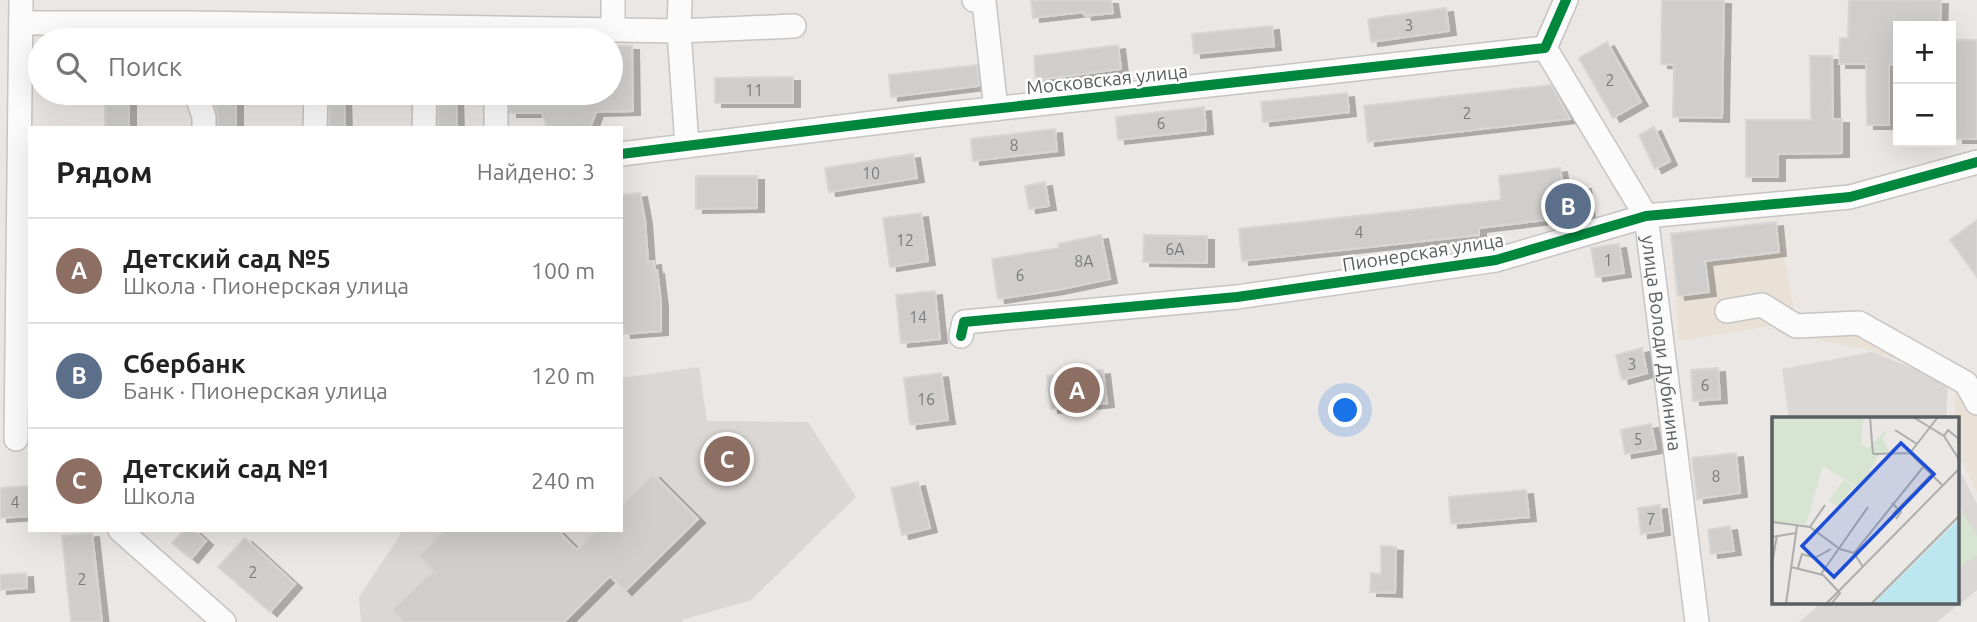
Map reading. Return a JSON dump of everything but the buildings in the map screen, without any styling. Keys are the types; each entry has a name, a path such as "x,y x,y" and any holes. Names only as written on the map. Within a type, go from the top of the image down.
{"street":[{"path":"613,0 613,28"},
{"path":"680,0 678,31 687,146"},
{"path":"1545,48 1566,0"},
{"path":"983,1 996,109"},
{"path":"15,443 9,224 25,178 10,71 21,11 157,28"},
{"path":"623,30 678,31 794,26"},
{"name":"Московская улица","path":"623,154 1545,48"},
{"name":"улица Володи Дубинина","path":"1545,48 1646,216 1697,622"},
{"path":"200,105 204,126"},
{"path":"315,126 316,105"},
{"path":"424,126 425,105"},
{"path":"496,105 496,126"},
{"name":"Пионерская улица","path":"961,336 964,322 1237,297 1496,260 1646,216 1850,197 1977,162"},
{"path":"1727,311 1762,305 1797,326 1859,323 1966,383 1977,403"},
{"path":"122,532 225,622"}],"shaded area":[{"path":"1777,220 1796,318 1865,314 1977,384 1977,492 1960,457 1960,417 1954,417 1955,381 1869,350 1777,332 1776,325 1679,341 1670,233"},
{"path":"1872,352 1948,382 1946,417 1789,417 1782,369"},
{"path":"699,367 707,421 808,422 856,497 751,600 682,620 683,622 361,622 359,597 400,532 623,532 623,378"},
{"path":"1960,471 1977,504 1977,590 1960,604"},
{"path":"1815,604 1960,604 1937,622 1799,622 1816,608"}],"green space":[{"path":"1960,507 1977,536 1977,556 1960,567"}],"cycle path":[{"path":"623,154 938,115 1545,48 1566,0"},
{"path":"961,336 964,322 1237,297 1496,260 1646,216 1850,197 1977,162"}],"place":[{"name":"Сбербанк","path":"1568,206"},
{"name":"Детский сад №5","path":"1077,390"},
{"name":"Детский сад №1","path":"727,459"}]}
